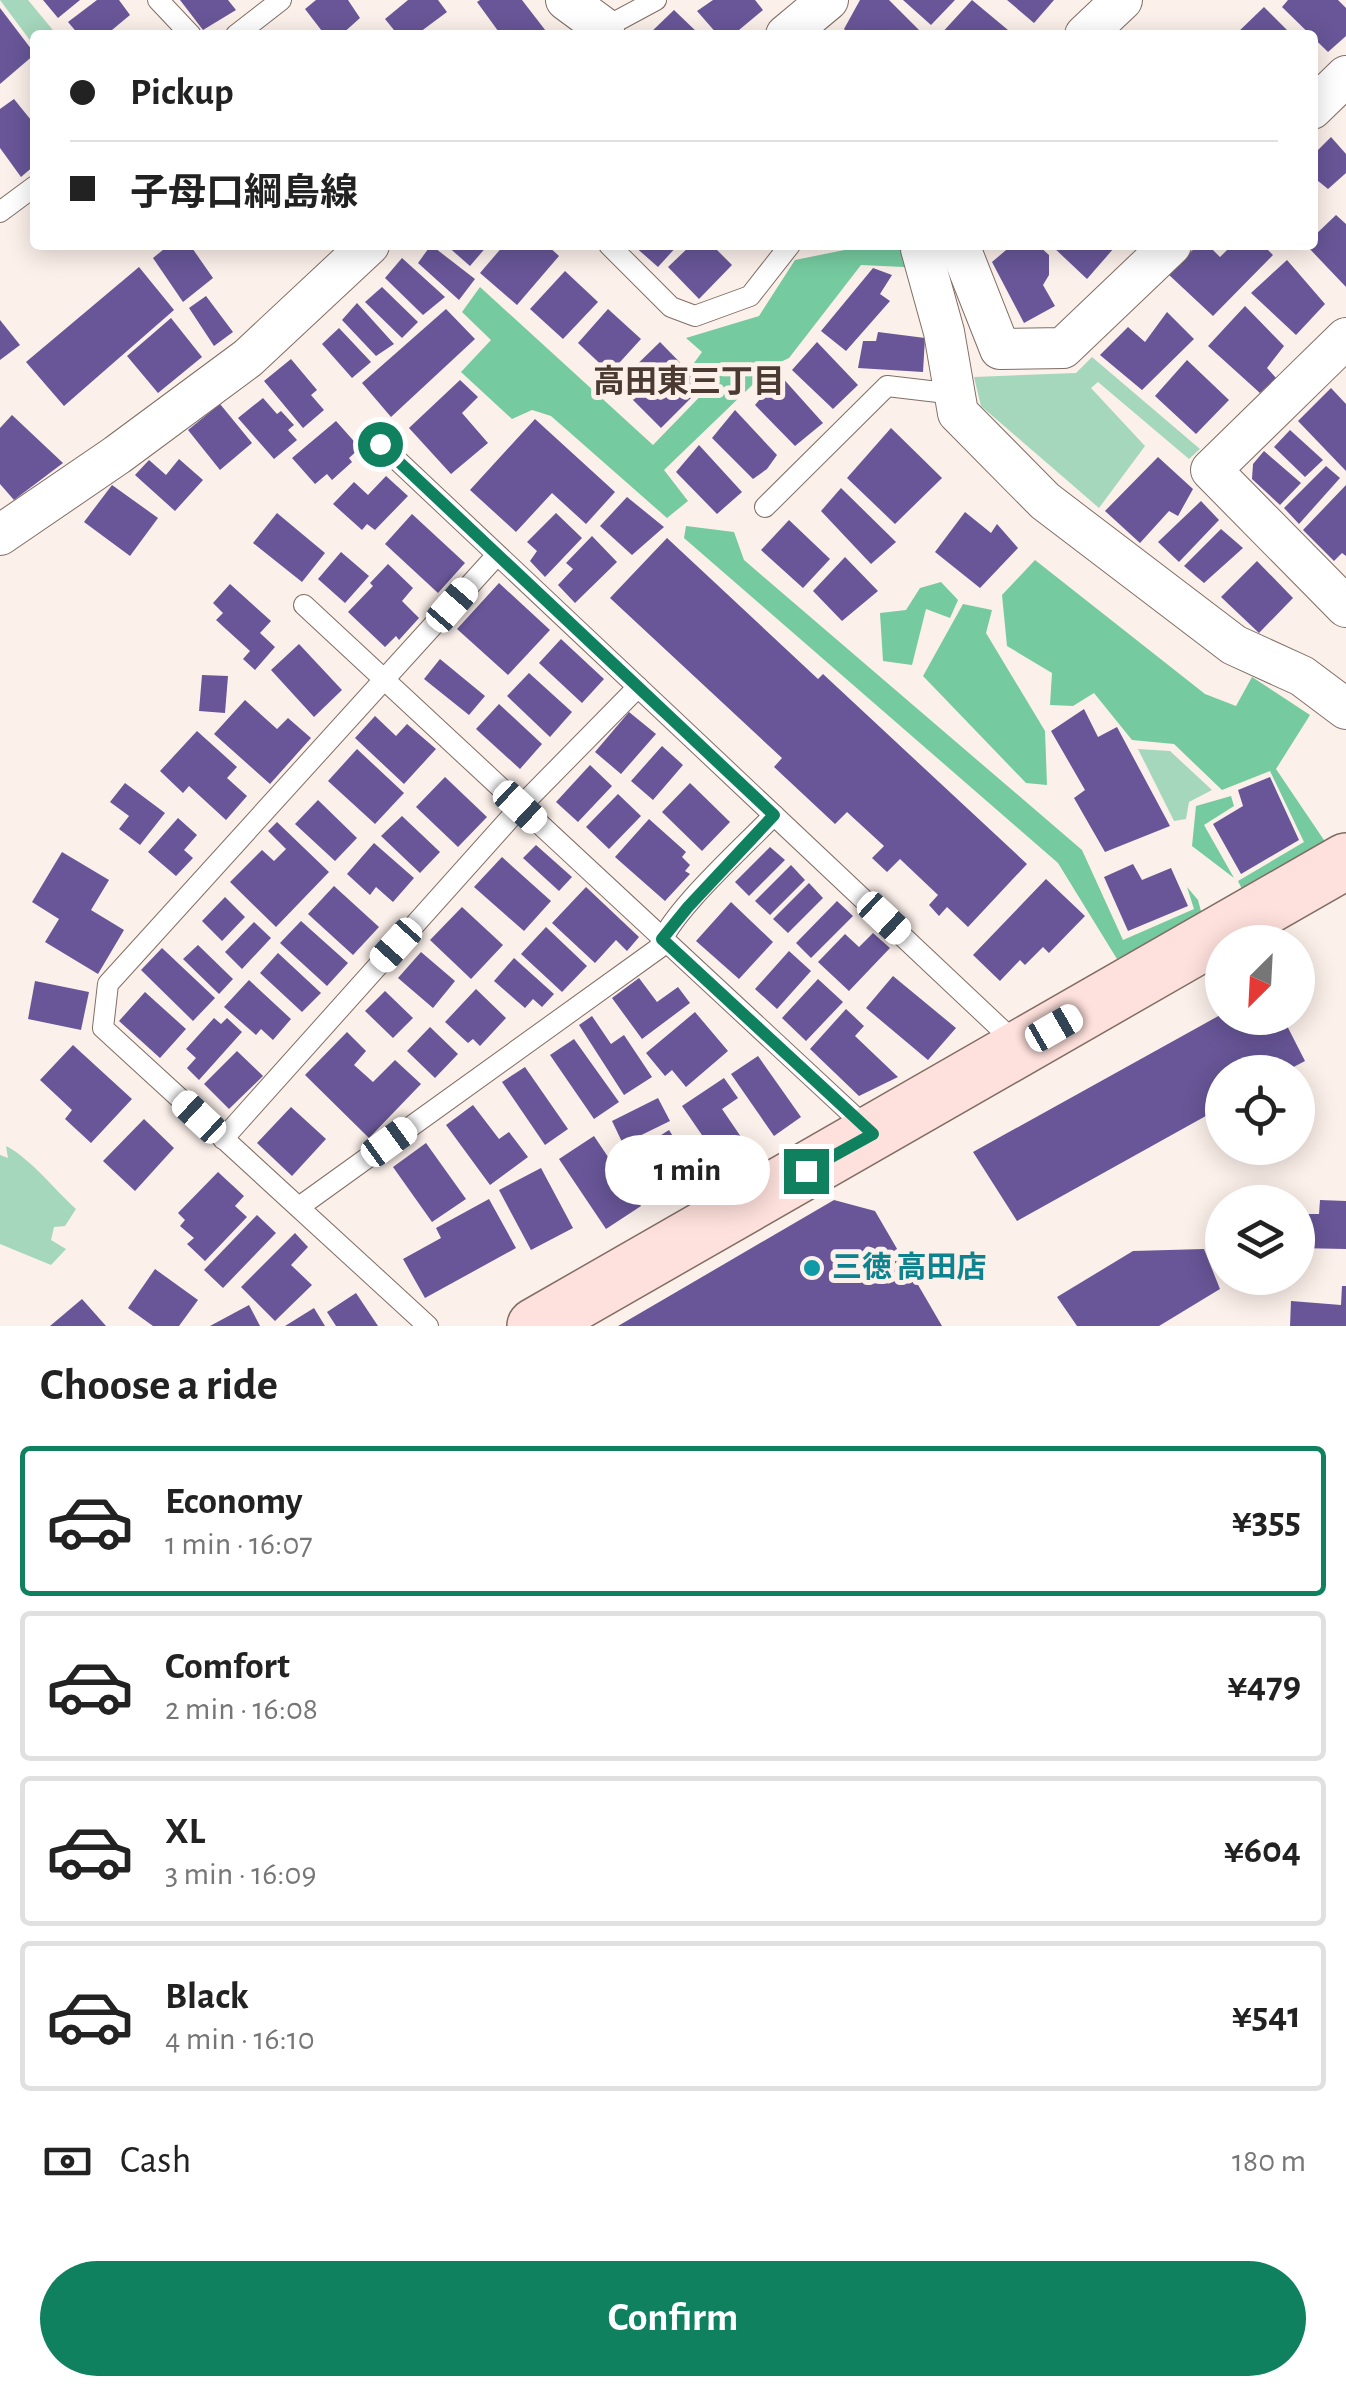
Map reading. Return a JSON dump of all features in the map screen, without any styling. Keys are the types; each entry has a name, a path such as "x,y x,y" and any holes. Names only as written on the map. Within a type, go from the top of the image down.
{"main road":[{"path":"536,1326 1346,861"}],"street":[{"path":"566,0 598,30"},
{"path":"792,30 828,0"},
{"path":"1089,30 1122,0"},
{"path":"1318,102 1346,76"},
{"path":"0,535 118,455 248,358 364,250"},
{"path":"940,250 944,332 958,413 1045,501 1234,645 1302,676 1346,709"},
{"path":"942,250 1000,349 1063,348 1166,250"},
{"path":"1346,338 1210,470 1346,606"}],"lane":[{"path":"158,0 185,30"},
{"path":"243,30 282,0"},
{"path":"604,30 656,0"},
{"path":"0,212 30,190"},
{"path":"614,250 671,307 695,316 750,296 786,250"},
{"path":"765,507 887,386 955,394"},
{"path":"380,444 1021,1047"},
{"path":"428,1326 103,1028 108,984 497,555"},
{"path":"304,605 873,1134"},
{"path":"222,1139 520,807 638,687"},
{"path":"298,1207 659,948 688,907 774,815"}],"green space":[{"path":"0,0 28,0 53,30 30,30 30,40"},
{"path":"844,250 905,250 904,267 861,265 789,358 772,366 664,470 688,501 667,518 551,416 532,410 512,419 461,372 491,340 462,312 480,287 653,445 714,382 694,363 702,352 686,338 759,316 795,260"},
{"path":"1092,357 1200,449 1189,459 1098,382 1091,388 1145,446 1099,508 981,406 974,377 1076,373"},
{"path":"686,526 734,532 744,560 1082,850 1123,940 1194,909 1187,887 1198,900 1202,915 1117,959 1058,863 684,538"},
{"path":"1035,560 1205,694 1236,706 1252,677 1310,715 1276,769 1328,846 1243,891 1238,881 1304,842 1270,771 1222,790 1174,744 1132,740 1094,693 1073,706 1050,705 1052,673 1007,646 1002,595"},
{"path":"941,582 958,600 950,618 926,609 912,665 883,661 880,613 906,610 920,588"},
{"path":"963,604 992,610 986,633 1045,731 1047,785 1026,783 923,676"},
{"path":"1138,749 1170,751 1212,790 1189,802 1186,819 1174,821"},
{"path":"1231,796 1234,806 1204,825 1234,878 1192,846 1196,806"},
{"path":"6,1146 33,1166 76,1209 65,1226 54,1227 51,1240 66,1249 51,1265 0,1244 0,1155 8,1158"}],"building":[{"path":"43,0 80,0 58,18"},
{"path":"97,0 119,0 130,15 112,30 75,30 68,22"},
{"path":"180,0 228,0 236,10 203,30"},
{"path":"316,0 348,0 360,18 347,30 321,30 305,9"},
{"path":"408,0 438,0 447,12 423,30 394,30 385,19"},
{"path":"522,0 545,30 497,30 477,2"},
{"path":"713,0 755,0 763,10 739,30 714,30 697,11"},
{"path":"860,0 889,0 919,30 845,30"},
{"path":"903,0 955,0 931,25"},
{"path":"972,0 1008,30 945,30"},
{"path":"1007,0 1054,0 1034,23"},
{"path":"1288,0 1338,0 1346,8 1346,36 1328,52 1318,42 1318,30 1306,30 1282,7"},
{"path":"1264,7 1287,30 1240,30"},
{"path":"0,8 30,47 30,58 0,84"},
{"path":"674,10 695,30 653,30"},
{"path":"14,99 30,119 30,169 21,177 0,148 0,109"},
{"path":"1331,137 1346,154 1346,173 1328,189 1318,181 1318,150"},
{"path":"1336,215 1346,224 1346,287 1311,250 1318,250 1318,232"},
{"path":"163,250 193,250 213,278 183,302 153,258"},
{"path":"427,250 437,250 475,279 459,300 418,263"},
{"path":"452,250 484,250 470,266"},
{"path":"500,250 552,250 559,256 517,305 480,273"},
{"path":"639,250 673,250 658,267"},
{"path":"686,250 717,250 732,265 699,299 668,267"},
{"path":"1006,250 1044,250 1049,255 1049,275 1043,285 1055,306 1024,323 992,262"},
{"path":"1056,250 1112,250 1087,279"},
{"path":"1193,250 1213,250 1220,257 1227,250 1268,250 1273,255 1213,316 1168,274"},
{"path":"402,258 445,297 423,315 385,278"},
{"path":"1287,260 1325,304 1296,335 1251,293"},
{"path":"139,267 174,310 64,406 26,362"},
{"path":"873,268 892,275 880,294 890,301 846,351 821,331"},
{"path":"565,271 598,302 563,339 530,309"},
{"path":"382,287 418,322 402,338 365,302"},
{"path":"206,296 233,332 214,346 189,308"},
{"path":"357,303 394,344 376,356 342,320"},
{"path":"1245,306 1284,346 1267,368 1276,378 1260,393 1208,346"},
{"path":"446,309 475,339 391,417 362,383"},
{"path":"608,309 641,339 610,373 578,343"},
{"path":"1167,312 1194,339 1142,390 1100,355 1128,327 1145,342"},
{"path":"171,318 202,357 158,393 127,356"},
{"path":"0,320 20,345 0,360"},
{"path":"339,328 371,362 352,378 322,344"},
{"path":"878,332 925,338 923,372 858,368 863,341 876,341"},
{"path":"660,342 703,386 661,428 617,384"},
{"path":"817,342 858,385 833,409 792,370"},
{"path":"291,359 317,390 311,395 324,410 303,428 264,381"},
{"path":"1187,360 1229,400 1196,434 1155,396"},
{"path":"780,375 823,423 795,446 755,405"},
{"path":"460,380 478,397 462,413 488,443 451,474 409,428"},
{"path":"1331,388 1346,404 1346,471 1298,421"},
{"path":"263,398 294,425 288,430 297,440 274,459 238,418"},
{"path":"220,404 252,443 220,470 188,430"},
{"path":"735,410 777,455 753,479 712,438"},
{"path":"12,415 63,463 14,500 0,484 0,428"},
{"path":"535,419 615,492 586,524 552,493 516,532 470,490"},
{"path":"336,421 360,448 349,458 352,462 332,480 327,474 315,484 292,458"},
{"path":"891,428 942,478 895,524 847,478"},
{"path":"1290,430 1323,460 1305,477 1274,447"},
{"path":"699,445 742,492 717,514 676,472"},
{"path":"1264,451 1301,483 1280,505 1252,479 1253,464"},
{"path":"1158,457 1193,489 1178,516 1169,511 1140,543 1105,511"},
{"path":"179,459 203,480 175,511 135,475 149,460 166,475"},
{"path":"1326,466 1340,478 1299,524 1284,508"},
{"path":"386,476 408,496 375,530 367,524 362,530 333,504 354,482 368,495"},
{"path":"112,485 158,518 130,556 84,522"},
{"path":"1346,485 1346,556 1342,553 1334,561 1303,530"},
{"path":"841,488 896,542 871,564 821,511"},
{"path":"627,497 664,527 632,555 600,526"},
{"path":"1201,501 1219,520 1179,562 1158,542"},
{"path":"965,512 991,533 997,524 1018,548 980,588 935,552"},
{"path":"277,513 325,553 302,582 253,543"},
{"path":"556,513 582,538 545,577 530,561 537,551 527,542"},
{"path":"412,514 465,563 438,593 385,544"},
{"path":"789,520 830,559 803,588 761,550"},
{"path":"1221,529 1243,548 1204,583 1184,566"},
{"path":"592,536 617,562 575,603 558,585 573,569 566,563"},
{"path":"667,538 818,679 823,674 1027,864 968,927 947,907 939,916 929,905 938,895 900,859 887,872 872,858 884,846 847,812 835,824 774,767 782,758 610,598"},
{"path":"341,552 369,576 345,603 318,579"},
{"path":"845,557 878,591 842,621 813,591"},
{"path":"1257,561 1293,598 1259,633 1221,597"},
{"path":"388,564 413,588 402,601 419,618 399,640 396,636 385,647 348,612"},
{"path":"499,583 550,630 508,675 457,629"},
{"path":"230,584 271,621 260,633 275,647 255,670 243,659 250,651 216,620 223,613 213,603"},
{"path":"561,639 604,679 582,703 539,663"},
{"path":"299,644 342,690 314,717 271,670"},
{"path":"440,659 485,696 469,715 424,679"},
{"path":"529,673 572,712 550,737 507,696"},
{"path":"202,675 228,676 225,713 199,711"},
{"path":"245,700 277,729 288,718 311,738 270,784 214,734"},
{"path":"499,704 542,744 520,769 476,729"},
{"path":"1084,709 1098,737 1117,727 1170,826 1105,852 1074,798 1085,790 1051,731"},
{"path":"629,712 656,734 621,774 595,752"},
{"path":"375,716 396,736 407,724 436,749 404,784 355,738"},
{"path":"197,731 237,767 227,778 247,796 226,820 189,786 183,793 160,771"},
{"path":"662,746 683,765 653,800 631,781"},
{"path":"357,749 404,793 375,824 328,781"},
{"path":"590,765 612,786 578,822 556,802"},
{"path":"445,777 487,817 458,847 416,807"},
{"path":"1270,777 1299,840 1241,874 1213,824 1243,806 1238,790"},
{"path":"125,783 165,813 140,845 119,829 129,816 110,802"},
{"path":"690,783 730,822 702,851 662,812"},
{"path":"618,794 641,816 609,849 586,827"},
{"path":"318,800 357,838 335,861 295,824"},
{"path":"402,816 440,852 420,873 381,836"},
{"path":"178,818 197,835 184,850 193,858 176,876 148,852"},
{"path":"649,819 686,852 682,857 690,865 685,871 690,874 665,901 615,857"},
{"path":"277,822 329,872 276,927 230,882 262,850 274,861 286,849 268,831"},
{"path":"374,843 414,878 393,902 376,887 370,895 347,874"},
{"path":"536,845 572,877 559,891 523,858"},
{"path":"770,847 785,860 749,896 735,882"},
{"path":"62,852 109,880 91,910 124,930 98,974 45,942 59,919 32,902"},
{"path":"502,857 551,901 524,931 474,887"},
{"path":"1133,864 1142,880 1171,868 1188,906 1128,931 1104,877"},
{"path":"791,865 805,880 770,915 755,901"},
{"path":"1046,879 1085,916 1049,953 1043,947 1025,965 1020,960 1000,981 973,955"},
{"path":"809,883 823,898 788,933 773,919"},
{"path":"334,886 379,927 353,955 308,914"},
{"path":"586,887 639,937 627,951 616,940 595,963 552,923"},
{"path":"225,897 245,917 222,941 202,921"},
{"path":"837,901 853,916 811,958 796,943"},
{"path":"731,902 773,942 739,979 696,941"},
{"path":"462,907 503,945 471,979 430,940"},
{"path":"301,921 348,963 327,986 280,943"},
{"path":"254,922 271,938 242,969 225,952"},
{"path":"546,927 587,966 562,992 521,954"},
{"path":"873,933 890,948 849,991 818,962 845,934 859,947"},
{"path":"198,945 233,979 219,994 183,959"},
{"path":"162,948 215,998 193,1021 141,970"},
{"path":"789,951 811,971 777,1009 755,989"},
{"path":"421,952 455,981 433,1008 398,978"},
{"path":"278,953 321,993 302,1012 260,973"},
{"path":"514,958 554,994 542,1007 533,999 525,1008 494,981"},
{"path":"893,976 956,1028 928,1060 866,1008"},
{"path":"639,978 657,1002 678,987 690,1003 642,1039 612,998"},
{"path":"818,979 843,1002 806,1041 782,1018"},
{"path":"249,980 291,1019 273,1040 261,1029 256,1035 224,1007"},
{"path":"35,981 89,992 81,1030 28,1019"},
{"path":"476,989 506,1018 480,1046 473,1039 468,1043 445,1022"},
{"path":"385,991 413,1018 393,1038 365,1011"},
{"path":"145,992 186,1029 160,1058 119,1021"},
{"path":"846,1009 864,1026 855,1036 898,1077 859,1096 810,1049"},
{"path":"695,1012 728,1051 686,1087 672,1070 665,1076 646,1053"},
{"path":"592,1016 611,1044 624,1035 652,1077 624,1095 579,1025"},
{"path":"214,1018 221,1024 227,1018 242,1032 199,1080 187,1068 196,1058 186,1049"},
{"path":"1205,1023 1205,1035 1292,1035 1302,1055 1205,1055 1205,1116 1017,1221 973,1152"},
{"path":"430,1027 458,1054 435,1078 407,1051"},
{"path":"347,1032 366,1051 354,1065 373,1082 395,1060 421,1084 369,1138 305,1075"},
{"path":"574,1039 619,1102 594,1119 550,1055"},
{"path":"73,1045 132,1099 91,1143 65,1119 72,1110 40,1080"},
{"path":"237,1051 263,1076 229,1109 204,1084"},
{"path":"758,1056 801,1117 774,1136 731,1074"},
{"path":"525,1067 568,1129 545,1145 502,1082"},
{"path":"724,1078 738,1098 722,1109 752,1153 726,1170 682,1106"},
{"path":"658,1098 670,1121 623,1144 612,1121"},
{"path":"473,1105 499,1139 509,1132 528,1157 490,1185 446,1125"},
{"path":"291,1107 326,1139 292,1176 257,1143"},
{"path":"144,1119 174,1148 135,1191 103,1161"},
{"path":"669,1130 694,1169 658,1192 633,1153"},
{"path":"594,1136 641,1206 606,1229 559,1159"},
{"path":"426,1143 466,1199 432,1222 393,1167"},
{"path":"541,1168 573,1228 531,1250 499,1190"},
{"path":"218,1172 244,1196 235,1206 247,1217 205,1261 187,1244 194,1238 180,1226 185,1220 178,1213"},
{"path":"489,1199 516,1248 425,1298 403,1259 441,1238 436,1228"},
{"name":"三徳 高田店","path":"834,1200 875,1211 942,1326 618,1326"},
{"path":"1320,1200 1346,1201 1346,1249 1315,1248 1315,1214 1319,1214"},
{"path":"257,1215 276,1233 223,1288 204,1270"},
{"path":"295,1233 308,1247 291,1265 312,1285 275,1321 241,1287"},
{"path":"1204,1249 1205,1295 1210,1295 1159,1326 1077,1326 1057,1297 1133,1251"},
{"path":"155,1269 198,1300 179,1326 153,1326 128,1308"},
{"path":"1342,1286 1346,1286 1346,1326 1290,1326 1291,1301 1341,1305"},
{"path":"356,1293 378,1326 336,1326 327,1312"},
{"path":"82,1299 106,1326 50,1326"},
{"path":"249,1305 260,1326 210,1326"},
{"path":"314,1308 325,1326 285,1326"}],"place":[{"name":"三徳 高田店","path":"812,1268"}],"district":[{"name":"高田東三丁目","path":"689,382"}],"route":[{"path":"380,444 774,815 662,939 873,1134 806,1171"}]}
